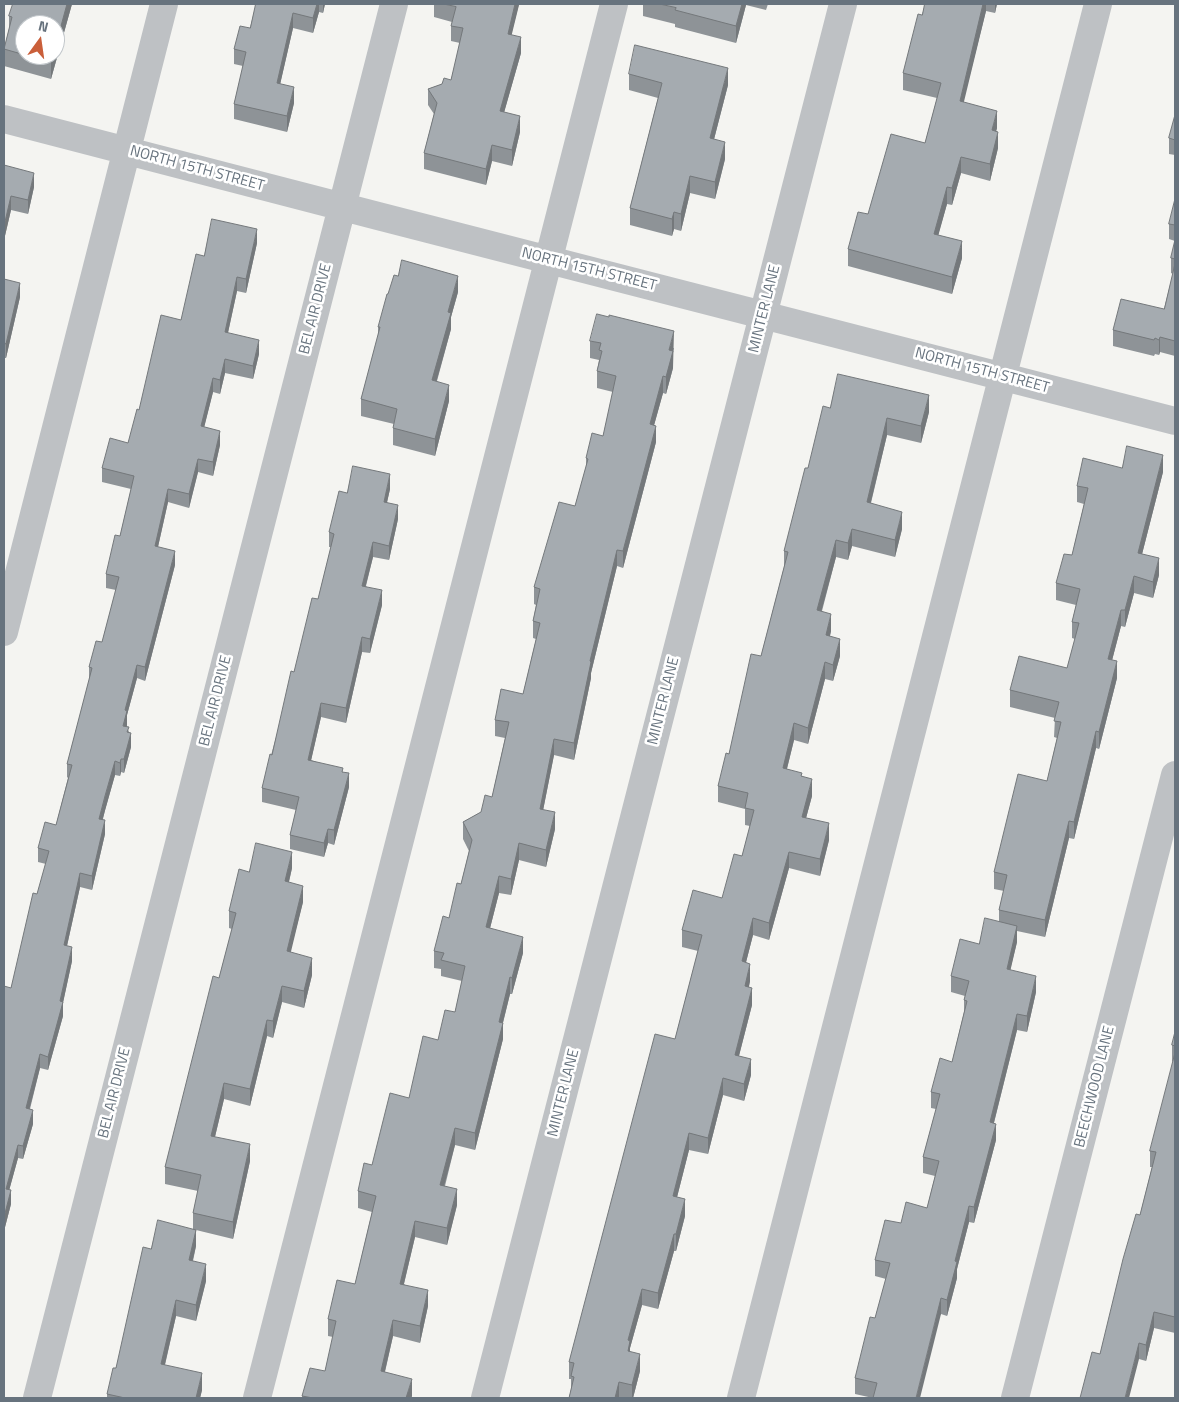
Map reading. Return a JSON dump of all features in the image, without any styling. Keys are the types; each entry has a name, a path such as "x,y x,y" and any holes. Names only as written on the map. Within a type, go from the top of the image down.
{"street":[{"path":"4,632 164,4"},
{"name":"BEL AIR DRIVE","path":"37,1398 394,4"},
{"path":"257,1398 614,4"},
{"name":"MINTER LANE","path":"485,1398 843,4"},
{"path":"741,1398 1098,4"},
{"name":"NORTH 15TH STREET","path":"4,119 342,208 764,314 1175,421"},
{"name":"BEECHWOOD LANE","path":"1015,1398 1175,775"}],"building":[{"path":"13,4 67,4 64,15 15,15 15,52 4,49 12,17 9,16"},
{"path":"256,4 317,4 313,18 293,13 277,83 294,87 287,116 234,104 246,52 234,49 240,26 250,28"},
{"path":"444,4 515,4 508,34 521,37 500,111 520,116 512,150 492,145 486,169 424,153 437,103 428,89 442,84 444,78 451,80 463,28 451,26 456,7"},
{"path":"660,4 742,4 736,26 675,10 676,8"},
{"path":"925,4 983,4 960,101 997,111 992,130 998,132 990,164 961,157 952,188 947,187 934,234 962,241 952,277 848,249 858,212 868,214 891,134 925,143 941,83 903,73 918,14 922,15"},
{"path":"635,45 728,68 710,138 725,142 715,182 690,176 681,214 674,212 672,219 630,208 662,83 629,74"},
{"path":"1175,115 1175,140 1169,138"},
{"path":"4,165 34,173 28,200 11,196 4,226"},
{"path":"1175,199 1175,225 1169,224"},
{"path":"212,219 257,229 246,279 237,277 225,332 259,340 253,366 225,359 220,380 213,378 201,426 220,431 213,462 198,459 189,494 168,489 155,546 175,551 145,667 137,665 125,710 127,711 123,726 129,727 127,732 131,733 124,759 121,759 120,763 115,761 105,796 99,819 105,820 92,876 80,873 64,945 72,947 60,1001 63,1002 48,1057 40,1054 26,1108 33,1110 23,1146 18,1145 6,1189 11,1190 4,1217 4,986 11,988 33,893 37,894 49,851 38,848 45,822 56,825 72,765 67,764 92,668 89,667 96,641 102,642 119,577 106,574 115,535 120,536 134,476 102,468 110,438 128,443 137,409 139,410 161,315 181,320 196,254 204,256"},
{"path":"1175,240 1175,259 1171,258"},
{"path":"402,260 458,276 448,312 451,313 432,380 449,385 435,439 393,428 397,409 361,399 387,294 394,275 398,276"},
{"path":"1175,264 1175,341 1160,337 1159,340 1155,338 1154,340 1113,330 1121,299 1164,309"},
{"path":"4,279 20,283 6,344 4,343"},
{"path":"597,314 609,317 609,315 674,331 669,350 673,351 666,377 663,376 650,424 656,426 623,551 617,550 590,661 574,743 554,739 540,809 555,812 546,850 519,843 511,879 499,876 486,927 523,937 512,978 510,977 499,1022 503,1023 475,1133 455,1128 440,1185 457,1189 447,1228 415,1221 400,1284 428,1290 420,1326 393,1320 381,1371 412,1379 406,1398 313,1398 302,1396 310,1368 325,1371 336,1321 328,1319 337,1280 355,1284 376,1196 358,1191 364,1163 372,1165 390,1093 409,1098 423,1036 438,1040 445,1010 455,1012 465,966 441,960 444,953 434,951 443,916 449,918 457,883 461,884 472,840 463,822 481,812 485,795 492,797 509,722 495,720 501,689 523,694 540,623 533,621 540,589 534,587 559,502 575,506 588,459 586,458 592,433 603,436 616,376 597,371 602,351 599,350 601,343 590,341"},
{"path":"838,374 929,395 921,426 887,418 867,502 902,512 895,540 852,529 848,543 836,540 817,610 831,614 826,635 840,639 833,665 825,662 808,728 794,723 783,768 802,773 801,776 812,779 802,817 829,823 820,859 789,852 769,923 753,918 742,961 750,964 745,986 752,988 735,1055 751,1059 744,1084 723,1078 708,1138 689,1133 673,1196 685,1199 676,1234 674,1234 658,1293 642,1289 628,1340 630,1341 628,1351 640,1354 632,1385 619,1382 615,1398 569,1398 574,1377 571,1376 574,1363 569,1362 655,1034 675,1039 702,935 682,930 693,890 722,898 734,854 742,856 754,810 745,808 748,793 718,786 726,753 729,754 751,654 761,656 788,552 784,551 805,468 808,468 823,406 830,408"},
{"path":"1127,446 1163,455 1138,553 1159,558 1153,582 1134,576 1125,610 1121,610 1108,659 1117,661 1099,732 1096,731 1074,822 1069,821 1045,920 999,910 1007,875 994,872 1018,774 1047,781 1061,722 1054,721 1059,702 1010,690 1019,656 1067,668 1079,623 1072,622 1080,589 1056,583 1064,554 1072,555 1088,488 1077,486 1083,458 1122,468"},
{"path":"353,466 390,474 384,502 398,505 389,546 373,542 362,586 382,590 370,639 362,637 346,708 321,703 308,760 343,768 342,772 349,773 334,830 328,829 324,843 290,835 299,797 262,788 270,754 272,755 291,671 294,672 312,598 318,599 334,534 329,532 339,491 347,493"},
{"path":"256,843 292,852 285,881 303,886 287,951 312,958 304,991 282,986 273,1021 267,1020 250,1089 224,1083 211,1136 250,1144 233,1222 193,1213 201,1175 165,1167 213,976 219,978 236,913 229,911 239,869 249,872"},
{"path":"985,918 1017,926 1007,969 1036,976 1027,1016 1017,1014 990,1122 996,1124 974,1207 969,1206 947,1300 941,1298 916,1398 873,1398 877,1383 855,1378 870,1317 875,1318 890,1263 875,1260 885,1220 901,1223 906,1202 927,1208 939,1161 923,1157 940,1094 931,1092 940,1058 952,1062 967,1001 964,1000 969,981 951,976 960,939 979,944"},
{"path":"1175,1032 1175,1046 1172,1045"},
{"path":"1175,1053 1175,1317 1154,1312 1146,1345 1139,1343 1125,1398 1080,1398 1092,1352 1100,1354 1123,1259 1136,1214 1140,1215 1156,1152 1150,1151"},
{"path":"158,1220 196,1230 189,1260 206,1264 196,1305 176,1300 161,1364 202,1373 196,1398 125,1398 107,1394 113,1368 116,1368 143,1247 151,1249"}]}
